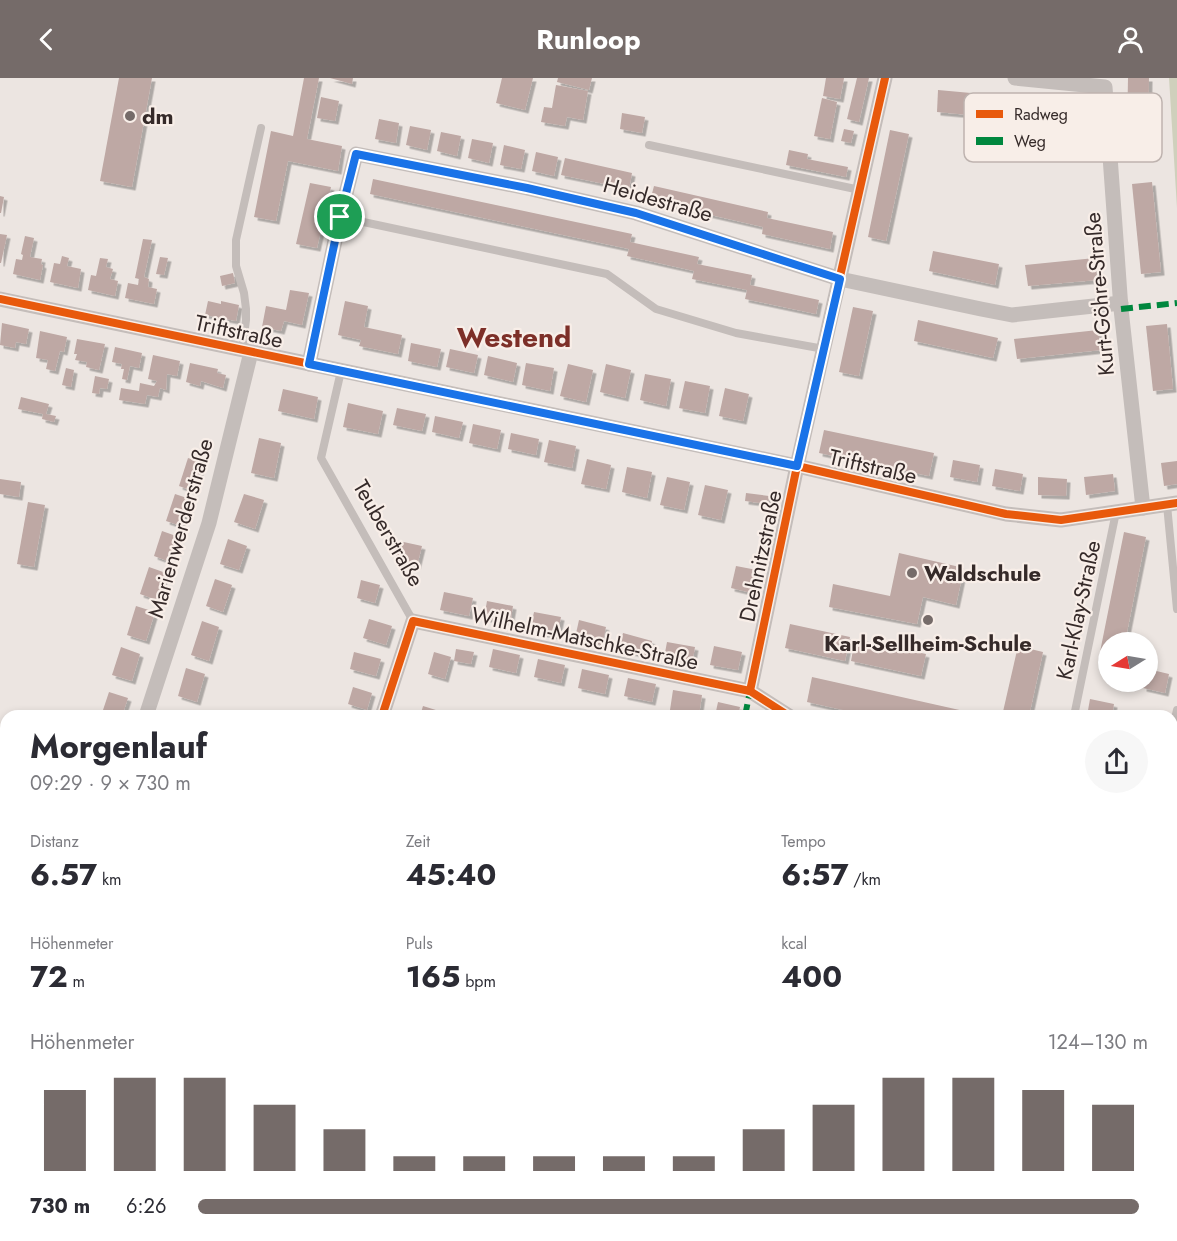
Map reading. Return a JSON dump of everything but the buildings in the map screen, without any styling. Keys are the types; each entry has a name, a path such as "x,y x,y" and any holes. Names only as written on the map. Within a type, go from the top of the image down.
{"street":[{"name":"Drehnitzstraße","path":"750,691 797,466 885,78"},
{"name":"Kurt-Göhre-Straße","path":"1015,78 1105,87 1105,93"},
{"name":"Heidestraße","path":"309,364 340,217 356,154 527,188 636,213 840,279 1012,315 1121,303"},
{"name":"Kurt-Göhre-Straße","path":"1111,162 1121,303 1143,508"},
{"name":"Triftstraße","path":"0,299 797,466 1006,514 1061,520 1172,504"},
{"name":"Marienwerderstraße","path":"148,710 209,523 246,351"},
{"name":"Wilhelm-Matschke-Straße","path":"413,621 750,691"},
{"name":"Teuberstraße","path":"384,710 413,621"},
{"path":"750,691 780,710"}],"lane":[{"path":"246,351 246,309 236,266 236,240 261,128"},
{"path":"649,145 860,190"},
{"path":"340,217 607,274 656,309 736,333 825,349"},
{"name":"Teuberstraße","path":"341,371 321,458 413,621"},
{"path":"1172,504 1177,609"},
{"name":"Karl-Klay-Straße","path":"1075,710 1116,512"}],"green space":[{"path":"1169,78 1177,78 1177,208"}],"marked path":[{"path":"1121,309 1177,303"},
{"path":"746,710 750,691"}],"cycle path":[{"path":"750,691 797,466 885,78"},
{"path":"0,299 797,466 1006,514 1061,520 1177,503"},
{"path":"384,710 413,621 750,691 780,710"}],"place":[{"name":"dm","path":"130,116"},
{"name":"Waldschule","path":"912,573"},
{"name":"Karl-Sellheim-Schule","path":"928,620"}],"district":[{"name":"Westend","path":"514,337"}],"route":[{"path":"356,154 527,188 636,213 840,279 797,466 309,364 340,217 356,154"}]}
